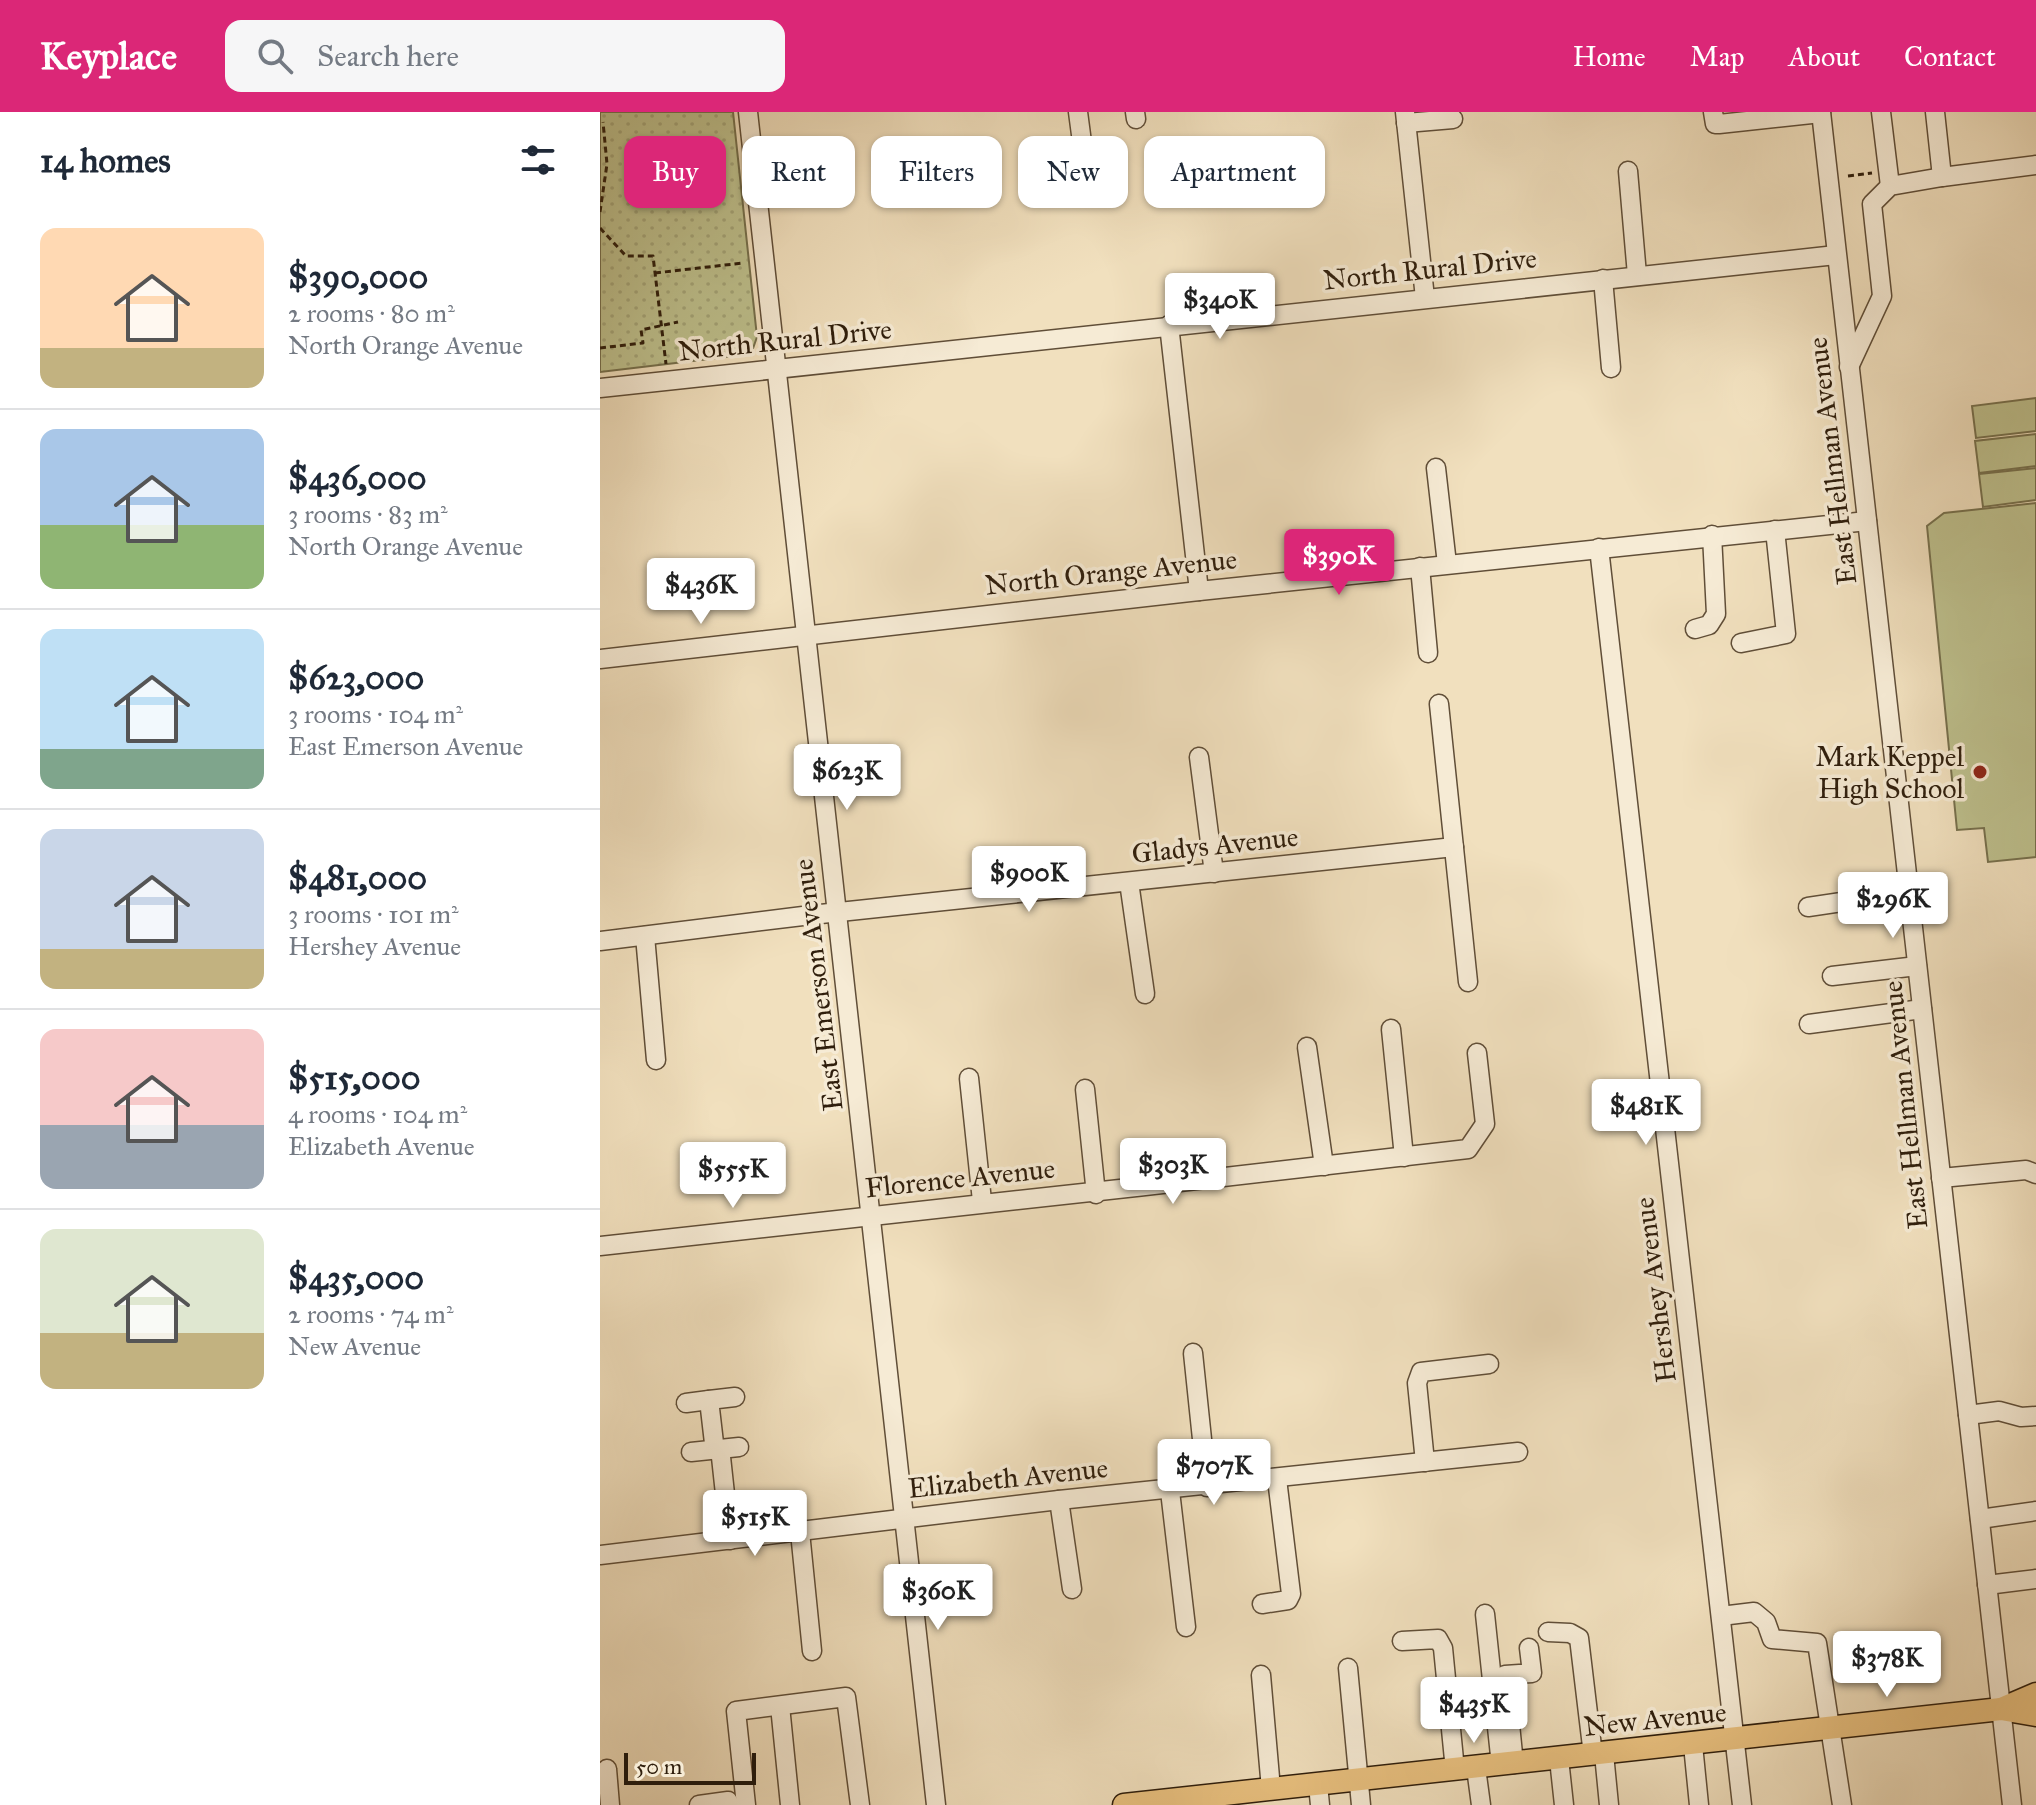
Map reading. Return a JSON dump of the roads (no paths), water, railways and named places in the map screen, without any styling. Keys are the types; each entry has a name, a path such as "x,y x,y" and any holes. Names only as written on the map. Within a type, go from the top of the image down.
{"main road":[{"name":"New Avenue","path":"2001,1709 2036,1694"},
{"name":"New Avenue","path":"1124,1805 1264,1795 1314,1795 1361,1780 2001,1709 2036,1715"}],"street":[{"name":"East Emerson Avenue","path":"748,112 936,1805"},
{"path":"1078,112 1081,136"},
{"path":"1713,112 1715,124 1719,124 1821,112"},
{"name":"East Hellman Avenue","path":"1821,112 2012,1805"},
{"path":"1881,112 1890,186"},
{"path":"1935,112 1942,177"},
{"path":"1425,298 1405,117 1453,119"},
{"path":"1849,367 1882,296 1872,204 1890,186 2036,165"},
{"path":"1628,171 1637,275"},
{"name":"North Rural Drive","path":"600,388 1836,255"},
{"path":"1603,279 1611,368"},
{"path":"1169,325 1199,591"},
{"path":"1436,468 1447,564"},
{"name":"North Orange Avenue","path":"600,659 1712,535 1867,521"},
{"path":"1741,643 1786,634 1775,530"},
{"path":"1695,629 1709,625 1716,614 1712,535"},
{"name":"Hershey Avenue","path":"1599,548 1742,1805"},
{"path":"1420,567 1428,653"},
{"path":"1439,704 1468,982"},
{"path":"1199,757 1214,873"},
{"name":"Gladys Avenue","path":"600,941 1454,847"},
{"path":"1129,882 1145,994"},
{"path":"1808,907 1909,892"},
{"path":"645,936 656,1060"},
{"path":"1832,976 1917,966"},
{"path":"1809,1024 1922,1009"},
{"path":"1391,1029 1404,1157"},
{"path":"1307,1047 1324,1166"},
{"name":"Florence Avenue","path":"600,1246 982,1201 1096,1194 1468,1149 1485,1124 1477,1053"},
{"path":"969,1078 982,1201"},
{"path":"1085,1089 1096,1194"},
{"path":"1605,1118 1663,1111"},
{"path":"1941,1178 2026,1170 2036,1174"},
{"path":"1193,1353 1207,1487"},
{"path":"1425,1462 1417,1383 1421,1372 1489,1364"},
{"path":"686,1403 735,1397"},
{"path":"709,1400 730,1540"},
{"path":"1968,1415 1999,1411 2021,1417 2036,1416"},
{"path":"691,1452 739,1447"},
{"name":"Elizabeth Avenue","path":"600,1555 905,1517 1518,1452"},
{"path":"1262,1604 1288,1600 1291,1594 1277,1479"},
{"path":"1170,1491 1186,1627"},
{"path":"1059,1500 1072,1589"},
{"path":"1980,1519 2036,1511"},
{"path":"800,1532 812,1651"},
{"path":"1987,1585 2036,1579"},
{"path":"1721,1616 1754,1612 1766,1622 1772,1639 1817,1643 1842,1805"},
{"path":"1485,1614 1507,1764"},
{"path":"1548,1632 1570,1633 1579,1638 1609,1805"},
{"path":"1402,1641 1438,1639 1443,1648 1466,1769 1481,1805"},
{"path":"1507,1764 1505,1675 1532,1673 1529,1648"},
{"path":"1348,1668 1361,1805"},
{"path":"1261,1675 1264,1795"},
{"path":"746,1805 736,1711 846,1697 860,1805"},
{"path":"780,1706 790,1805"},
{"path":"1693,1745 1699,1805"},
{"path":"1559,1759 1564,1805"},
{"path":"607,1769 610,1805"},
{"path":"699,1805 728,1801 730,1805"}],"place":[{"name":"Mark Keppel High School","path":"1980,772"}]}
